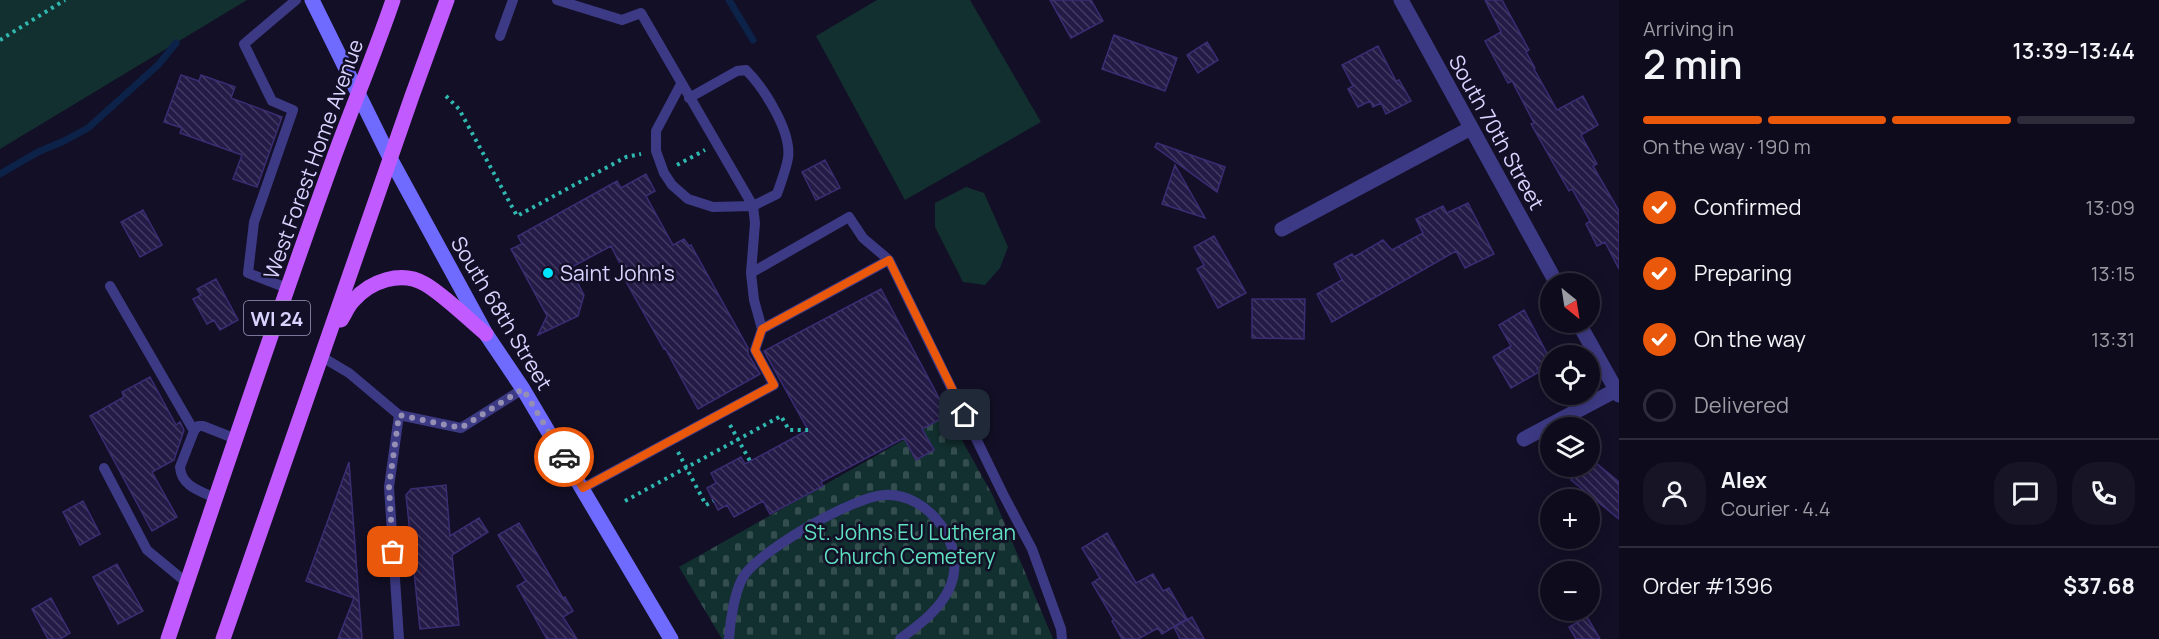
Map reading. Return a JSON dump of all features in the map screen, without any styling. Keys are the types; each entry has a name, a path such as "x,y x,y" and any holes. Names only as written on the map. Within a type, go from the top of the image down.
{"main road":[{"name":"West Forest Home Avenue","path":"168,639 287,288 357,94 385,27 393,0"},
{"name":"WI 24","path":"223,639 447,0"},
{"path":"324,350 353,300 370,286 389,278 405,278 424,283 486,334"}],"street":[{"name":"South 68th Street","path":"312,0 390,158 486,334 523,389 671,639"},
{"name":"South 70th Street","path":"1401,0 1551,273"},
{"path":"1282,230 1471,128"},
{"path":"1524,439 1617,393 1584,333"}],"lane":[{"path":"287,288 248,273 254,222 293,110 272,101 244,44 296,0"},
{"path":"500,36 513,0"},
{"path":"557,0 622,20 641,13 753,206 755,223 751,273 753,300 762,329 755,350 774,385 583,488"},
{"path":"681,84 656,130 656,151 664,173 672,185 688,199 713,207 753,206 777,195 788,156 787,136 759,83 746,70 737,70 689,98"},
{"path":"751,273 849,217 863,238 889,260 1032,549 1061,630 1062,639"},
{"path":"762,329 889,260"},
{"path":"110,286 194,431"},
{"path":"324,350 399,415 461,428 523,389"},
{"path":"399,415 389,487 399,639"},
{"path":"215,498 186,484 180,473 180,467 198,426 236,439"},
{"path":"104,468 147,550 187,583"},
{"path":"729,639 744,574 757,561 837,511 884,495 900,497 919,505 933,515 944,528 952,545 955,570 951,586 941,605 920,625 900,639"}],"path":[{"path":"0,40 65,0"},
{"path":"446,96 459,109 517,216 626,158 641,154"},
{"path":"664,173 716,144"},
{"path":"723,411 750,461"},
{"path":"625,501 781,416 789,430 808,430"},
{"path":"671,439 706,505 713,501"}],"green space":[{"path":"0,0 247,0 0,149"},
{"path":"877,0 970,0 1041,122 905,200 816,36"},
{"path":"966,187 984,193 1008,247 1000,268 985,285 963,282 935,227 935,203"},
{"name":"St. Johns EU Lutheran Church Cemetery","path":"948,415 993,496 1053,639 722,639 679,567"}],"building":[{"path":"1050,0 1091,0 1103,21 1071,38"},
{"path":"1485,0 1502,0 1529,50 1526,52 1534,69 1557,110 1583,96 1598,125 1581,135 1597,164 1593,166 1619,211 1619,269 1605,242 1597,246 1586,224 1590,221 1572,189 1569,191 1531,124 1534,123 1512,81 1508,83 1485,41 1501,32"},
{"path":"1114,35 1177,58 1165,91 1102,69"},
{"path":"1207,42 1218,60 1198,73 1187,55"},
{"path":"1378,46 1396,81 1399,80 1411,101 1386,114 1381,103 1373,107 1370,101 1358,107 1348,89 1353,86 1342,65"},
{"path":"181,75 199,81 201,75 235,87 231,98 282,117 257,187 233,179 242,155 180,133 182,128 164,122"},
{"path":"1157,143 1225,167 1217,192 1155,147"},
{"path":"825,160 840,188 816,200 802,172"},
{"path":"1175,165 1205,218 1162,204"},
{"path":"646,174 655,191 646,196 673,245 684,239 689,246 691,245 760,374 698,409 625,280 627,278 611,246 570,268 584,295 578,316 538,335 547,316 511,249 522,244 518,236 617,181 621,188"},
{"path":"1468,203 1494,254 1465,268 1456,251 1332,322 1317,294 1342,280 1334,264 1352,254 1354,257 1383,240 1392,250 1423,233 1416,219 1443,206 1447,213"},
{"path":"143,210 162,245 140,257 121,222"},
{"path":"1214,236 1246,293 1218,308 1197,269 1204,265 1194,247"},
{"path":"216,279 238,320 220,330 214,320 207,324 193,299 201,295 197,289"},
{"path":"881,289 948,415 922,429 934,450 916,460 904,438 821,482 823,486 770,514 763,501 734,517 727,505 718,510 707,488 716,483 711,473 741,457 745,464 808,430 764,351"},
{"path":"1252,299 1305,299 1304,339 1252,338"},
{"path":"1524,310 1543,345 1540,345 1540,367 1537,369 1539,372 1511,388 1493,357 1511,346 1499,325"},
{"path":"150,377 176,425 180,422 184,430 174,460 152,472 177,517 152,531 90,416 124,397 122,392"},
{"path":"349,462 362,639 338,639 354,598 306,581"},
{"path":"1600,466 1619,482 1619,519 1600,504 1600,489 1582,489 1571,480 1573,477 1600,477"},
{"path":"446,485 450,536 479,518 488,532 452,555 459,625 420,629 406,495 411,489"},
{"path":"83,501 100,534 80,545 63,512"},
{"path":"519,523 573,611 563,617 577,639 547,639 517,586 526,581 498,535"},
{"path":"1107,533 1136,583 1153,574 1163,591 1169,588 1187,619 1162,634 1158,628 1138,639 1122,639 1112,621 1114,620 1092,583 1100,578 1082,548"},
{"path":"117,564 143,611 118,624 93,577"},
{"path":"51,598 70,633 60,639 48,639 32,609"},
{"path":"1192,617 1204,639 1180,639 1174,627"},
{"path":"1580,621 1589,621 1600,639 1576,639 1569,627"}],"waterway":[{"path":"729,0 753,40"},
{"path":"0,174 38,152 88,128 158,65 176,43"}],"way so far":[{"path":"393,552 389,487 399,415 461,428 523,389 564,457"}],"place":[{"name":"Saint John's","path":"548,273"}],"route":[{"path":"564,457 583,488 774,385 755,350 762,329 889,260 965,415"}]}
